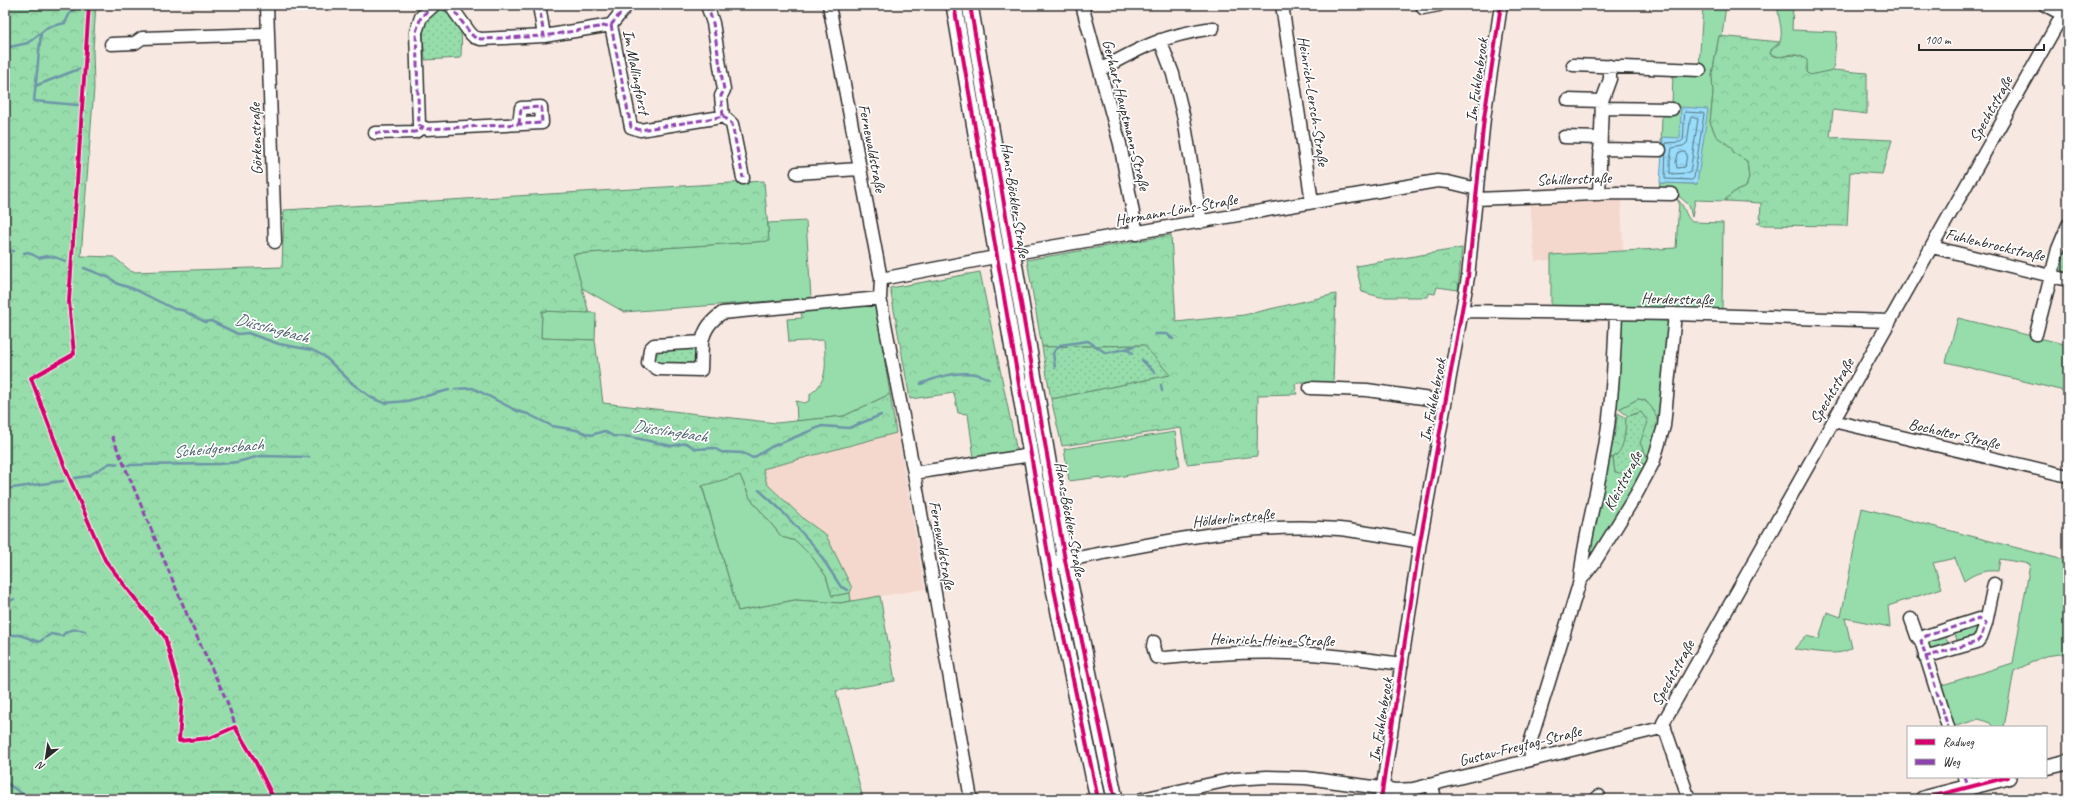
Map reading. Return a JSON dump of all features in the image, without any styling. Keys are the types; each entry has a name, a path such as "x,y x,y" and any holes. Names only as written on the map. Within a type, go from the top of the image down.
{"main road":[{"name":"Hans-Böckler-Straße","path":"954,5 996,257 1050,563 1098,799"},
{"name":"Hans-Böckler-Straße","path":"970,5 1065,560 1115,799"},
{"path":"2047,767 2068,762"},
{"path":"1924,799 1966,782 2000,778"}],"street":[{"name":"Görkenstraße","path":"267,5 275,242"},
{"path":"423,128 419,125 418,119 416,32 422,17 434,5"},
{"name":"Im Mallingforst","path":"450,5 474,37 481,39 544,36 611,25 627,5"},
{"path":"539,5 544,36"},
{"path":"707,5 713,23 724,90 722,96 723,116 732,124 743,178"},
{"name":"Fernewaldstraße","path":"829,5 881,279 880,298 914,473 971,799"},
{"name":"Gerhart-Hauptmann-Straße","path":"1082,5 1120,144 1137,234"},
{"name":"Heinrich-Lersch-Straße","path":"1282,5 1312,202"},
{"path":"1423,8 1439,5"},
{"name":"Im Fuhlenbrock","path":"1382,794 1420,542 1444,401 1463,311 1472,252 1484,118 1500,5"},
{"path":"2045,5 2065,10"},
{"name":"Spechtstraße","path":"1689,799 1663,723 2065,10"},
{"name":"Im Mallingforst","path":"611,25 631,127 640,130 723,116"},
{"path":"1100,70 1144,46 1160,40 1177,34 1213,28"},
{"path":"112,44 135,43 142,38 268,34"},
{"path":"1160,40 1173,74 1184,119 1201,222"},
{"path":"1573,65 1700,70"},
{"path":"1599,194 1602,104 1610,79 1610,66"},
{"path":"1568,100 1672,109"},
{"path":"375,134 415,132 423,128 519,124"},
{"path":"1564,137 1600,144 1660,150"},
{"path":"797,173 859,169"},
{"name":"Hermann-Löns-Straße","path":"881,279 1012,254 1137,234 1437,181 1448,182 1476,194"},
{"name":"Schillerstraße","path":"1476,194 1672,194"},
{"name":"Fuhlenbrockstraße","path":"2036,334 2058,249 2068,225"},
{"name":"Fuhlenbrockstraße","path":"1932,247 2068,280"},
{"path":"702,342 654,345 650,349 648,363 658,370 701,370 703,333 710,322 722,313 880,298"},
{"name":"Herderstraße","path":"1463,311 1675,314 1890,321"},
{"name":"Kleiststraße","path":"1531,760 1530,743 1580,581 1582,558 1598,486 1608,424 1612,390 1616,314"},
{"name":"Kleiststraße","path":"1580,581 1634,500 1653,463 1664,426 1675,314"},
{"name":"Im Fuhlenbrock","path":"1310,388 1367,390 1444,401"},
{"name":"Bocholter Straße","path":"1833,421 2068,476"},
{"name":"Hans-Böckler-Straße","path":"914,473 1031,455"},
{"name":"Hölderlinstraße","path":"1050,563 1215,534 1275,529 1340,529 1420,542"},
{"path":"1925,657 1977,642 1981,637 1986,623 1994,584"},
{"path":"1911,619 1917,636 1921,641 1948,726"},
{"path":"1921,641 1926,636 1978,619 1986,623"},
{"name":"Heinrich-Heine-Straße","path":"1154,642 1153,646 1156,657 1165,658 1227,653 1289,653 1336,656 1402,664"},
{"name":"Gustav-Freytag-Straße","path":"1142,799 1234,779 1267,777 1306,778 1382,794 1432,785 1665,727"},
{"path":"1432,785 1435,799"}],"shaded area":[{"path":"1621,198 1623,251 1551,255 1551,261 1535,261 1530,203"},
{"path":"896,433 898,434 925,589 851,601 850,593 852,588 826,535 805,520 767,484 763,469"}],"green space":[{"path":"5,5 96,5 93,50 94,88 81,256 114,257 132,272 282,267 284,210 764,181 769,241 573,254 589,313 542,311 541,338 595,340 603,403 776,423 844,416 890,394 896,433 763,469 767,484 805,520 826,535 852,588 850,593 832,596 826,576 813,558 796,541 782,537 750,498 740,475 702,486 738,611 795,600 840,603 880,596 895,681 836,691 863,799 5,799"},
{"path":"1703,5 1726,5 1722,36 1719,36 1712,75 1713,94 1710,122 1716,136 1731,147 1734,153 1747,161 1749,178 1746,187 1734,192 1725,200 1727,201 1695,200 1692,217 1689,205 1680,197 1659,188 1660,183 1697,184 1680,138 1661,147 1662,113 1672,106 1673,72 1707,69 1699,67"},
{"path":"1778,5 1793,5 1792,30 1837,32 1833,70 1811,76 1807,72 1807,65 1803,57 1793,54 1780,57 1770,54 1779,44 1781,37"},
{"path":"437,9 447,12 458,23 462,42 461,58 425,60 423,39 425,24 431,13"},
{"path":"1719,36 1780,42 1771,50 1770,54 1778,57 1791,55 1802,57 1807,60 1807,72 1810,75 1833,70 1867,73 1867,114 1833,110 1830,137 1892,140 1882,174 1850,172 1847,226 1761,225 1757,222 1760,222 1761,203 1725,200 1734,192 1746,187 1749,178 1747,161 1734,153 1731,147 1716,136 1710,122 1713,94 1712,75"},
{"path":"1675,197 1679,200 1692,222 1723,223 1722,309 1551,308 1551,255 1676,248 1679,202 1676,199 1659,198"},
{"path":"806,221 811,298 624,312 582,288 572,254 768,241 768,223"},
{"path":"1171,235 1176,322 1244,315 1336,294 1333,383 1298,382 1295,385 1297,394 1258,395 1257,456 1187,464 1181,428 1062,446 1051,399 1169,375 1143,345 1042,347 1027,260"},
{"path":"2068,238 2068,274 2058,271 2058,262"},
{"path":"1462,248 1458,290 1437,287 1435,294 1429,293 1428,297 1380,297 1362,292 1356,266"},
{"path":"980,272 1017,452 974,458 968,414 958,413 954,393 910,399 890,288"},
{"path":"874,305 876,307 890,394 844,416 797,421 796,401 805,403 810,400 810,394 821,383 825,370 824,340 789,342 787,319 802,318 801,311"},
{"path":"542,311 596,313 595,340 541,338"},
{"path":"1958,318 2068,345 2068,392 1946,362"},
{"path":"1620,319 1669,321 1658,428 1652,409 1645,400 1638,399 1619,409 1615,405"},
{"path":"696,345 696,366 655,365 653,351"},
{"path":"1144,345 1170,375 1051,399 1042,347"},
{"path":"1638,399 1650,405 1658,422 1655,444 1649,461 1640,443 1641,412 1628,416 1619,409"},
{"path":"1641,412 1648,422 1640,443 1649,461 1647,466 1640,462 1626,474 1615,472 1613,458 1623,445 1626,417"},
{"path":"1618,413 1626,418 1625,437 1618,454 1614,457 1608,458 1614,437"},
{"path":"1175,432 1180,466 1101,480 1100,477 1069,481 1064,449"},
{"path":"1608,458 1613,458 1615,472 1640,462 1647,466 1596,555 1588,561 1594,516 1599,509"},
{"path":"740,475 750,498 782,537 796,541 813,558 826,576 832,596 850,593 851,601 840,603 795,600 738,611 702,485"},
{"path":"1862,508 2068,561 2068,653 2045,656 2014,671 2004,726 1992,726 1990,723 1979,719 1953,726 1939,686 2013,663 2030,564 2000,559 1998,571 1980,573 1964,581 1955,558 1933,563 1942,588 1888,606 1890,627 1845,618 1852,648 1839,653 1824,653 1794,649 1806,636 1819,639 1827,612 1841,617"},
{"path":"1064,572 1111,799 1101,799 1054,574"},
{"path":"1975,625 1977,628 1975,638 1958,643 1954,631"},
{"path":"1945,634 1949,646 1930,652 1926,642"}],"water":[{"path":"1681,107 1708,109 1697,184 1660,183 1663,137 1680,138"}],"waterway":[{"path":"5,48 28,43 48,27 65,23 70,13 80,5"},
{"path":"41,33 34,101 78,105"},
{"path":"35,86 79,69"},
{"name":"Düsslingbach","path":"5,255 9,251 14,251"},
{"name":"Düsslingbach","path":"24,253 28,252 39,258 49,256 65,261"},
{"name":"Düsslingbach","path":"84,268 110,278 118,284 134,289 174,309 182,310 205,322 211,321 238,334 248,333 279,344 312,350 324,356 353,384 372,398 384,403 407,401 449,390"},
{"path":"1155,334 1167,334 1173,339"},
{"name":"Düsslingbach","path":"1055,368 1053,353 1060,345 1088,341 1106,353 1125,349 1133,353"},
{"name":"Düsslingbach","path":"1125,349 1135,346"},
{"name":"Düsslingbach","path":"1142,360 1155,373"},
{"name":"Düsslingbach","path":"921,384 937,378 964,373 989,379"},
{"name":"Düsslingbach","path":"1161,385 1162,391"},
{"name":"Düsslingbach","path":"455,389 473,388 517,411 528,414 552,426 576,430 591,435 604,431 613,436 631,437 672,446 686,443 696,449 714,448 721,452 743,453 753,458 771,447 822,426 849,428 881,415"},
{"name":"Scheidgensbach","path":"128,465 219,464 237,462 260,456 309,457"},
{"name":"Scheidgensbach","path":"75,478 88,476 110,463 118,464"},
{"name":"Scheidgensbach","path":"5,489 63,481"},
{"path":"759,490 779,508 815,547 841,587 848,590"},
{"path":"5,588 11,587"},
{"path":"5,604 14,599"},
{"path":"5,635 20,635 39,642 51,634 62,636 73,630 85,631"},
{"path":"5,782 30,799"}],"marked path":[{"path":"434,5 421,17 416,32 419,125 427,129 542,123 541,107 521,108 519,124"},
{"path":"450,5 474,37 481,39 544,36"},
{"path":"539,5 544,36 611,25 627,5"},
{"path":"611,25 631,127 640,130 715,118 723,116 721,96 724,90 713,23 707,5"},
{"path":"723,116 732,124 743,178"},
{"path":"375,133 415,132 423,128"},
{"path":"112,436 191,624 226,699 237,730"},
{"path":"1979,619 1986,623 1981,637 1977,642 1926,657 1921,641 1926,636 1979,619"},
{"path":"1926,657 1948,726"},
{"path":"1965,778 1968,787"}],"cycle path":[{"path":"89,5 69,301 74,354 31,378 66,470 105,560 165,637 182,697 179,741 210,738 235,727 254,759 274,799"},
{"path":"954,5 1054,589 1098,799"},
{"path":"970,5 1065,560 1115,799"},
{"path":"1381,799 1420,542 1468,277 1484,118 1501,5"},
{"path":"1923,799 2004,778"}]}
